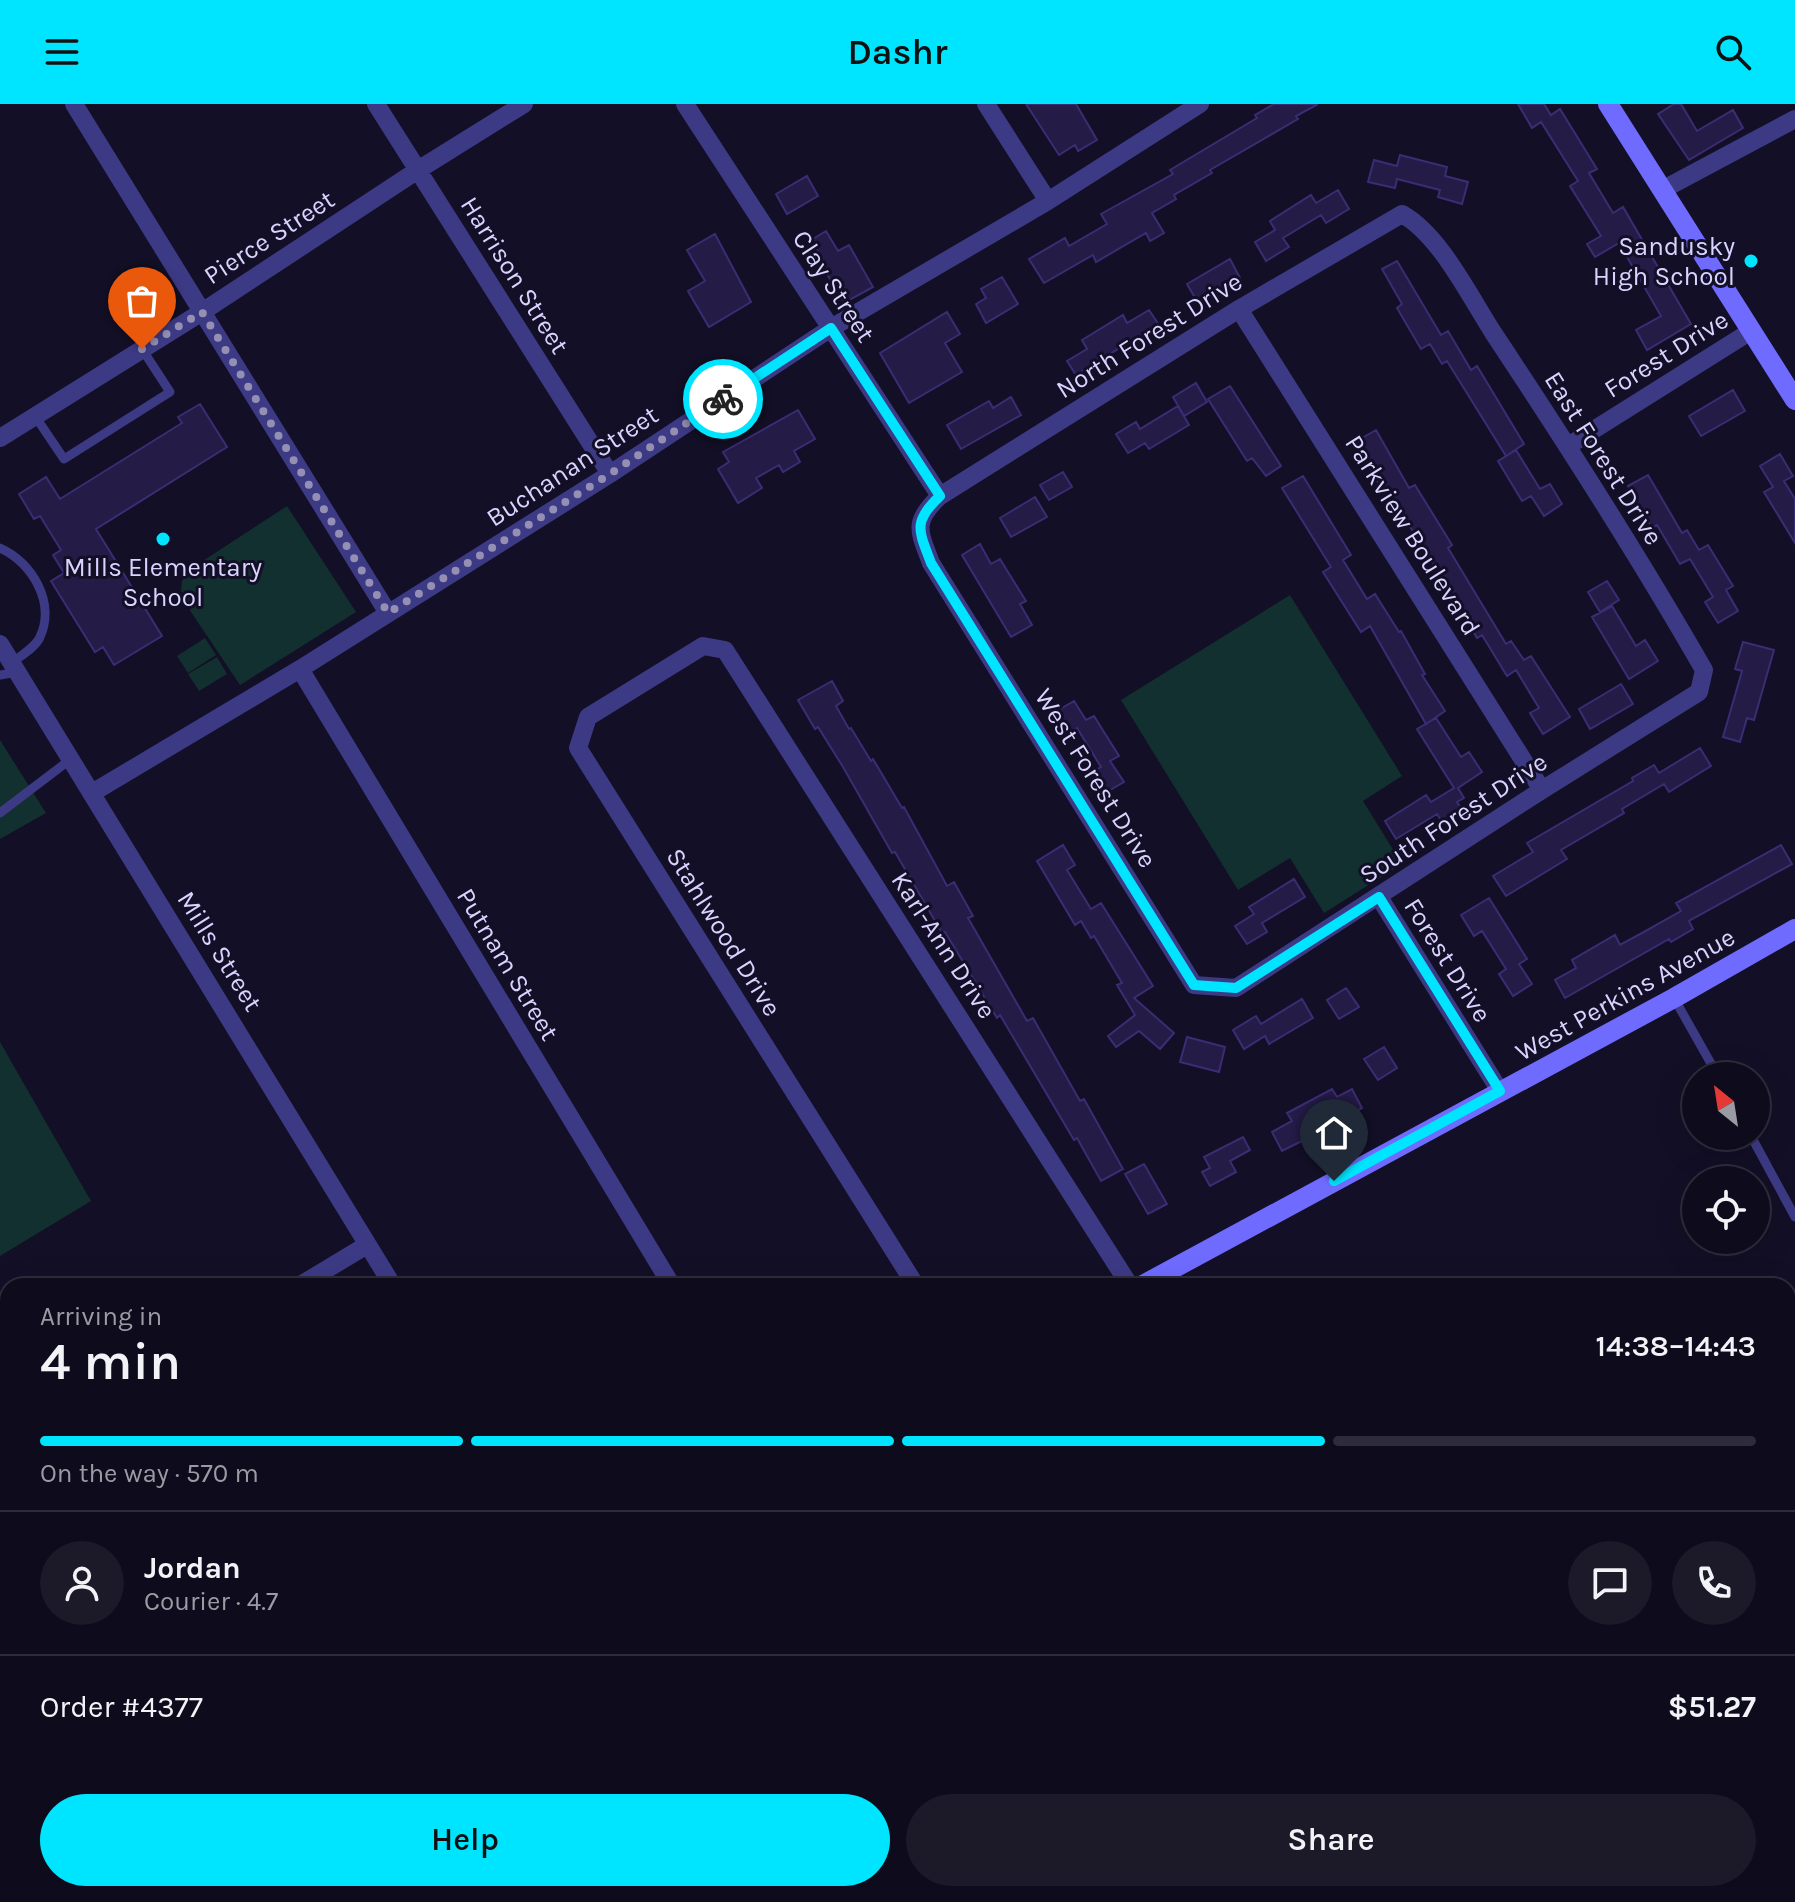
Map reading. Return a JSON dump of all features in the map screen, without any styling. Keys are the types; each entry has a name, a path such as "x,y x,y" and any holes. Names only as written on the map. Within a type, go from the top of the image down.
{"main road":[{"path":"1608,104 1795,400"},
{"name":"West Perkins Avenue","path":"1156,1278 1674,998 1795,929"}],"street":[{"path":"74,104 388,613"},
{"name":"Harrison Street","path":"376,104 610,474"},
{"name":"Pierce Street","path":"0,438 524,104"},
{"name":"Clay Street","path":"685,104 940,496"},
{"path":"986,104 1048,201"},
{"name":"Buchanan Street","path":"92,793 300,669 610,474 831,328 1048,201 1200,104"},
{"path":"1662,190 1795,119"},
{"name":"North Forest Drive","path":"931,563 919,530 926,509 940,496 1239,309 1402,214 1418,223 1444,257"},
{"name":"East Forest Drive","path":"1444,257 1568,446 1704,670 1699,692"},
{"name":"Parkview Boulevard","path":"1239,309 1542,790"},
{"name":"Forest Drive","path":"1568,446 1751,331"},
{"name":"West Forest Drive","path":"931,563 1194,985 1236,988"},
{"name":"Mills Street","path":"0,644 10,670 71,759 388,1278"},
{"name":"Stahlwood Drive","path":"703,646 588,717 578,748 911,1278"},
{"name":"Karl-Ann Drive","path":"703,646 725,650 1125,1278"},
{"name":"Putnam Street","path":"300,669 667,1278"},
{"name":"South Forest Drive","path":"1236,988 1699,692"},
{"name":"Forest Drive","path":"1379,897 1500,1091"},
{"path":"312,1278 367,1245"}],"lane":[{"path":"35,416 64,459 170,392 142,349"},
{"path":"0,548 22,562 36,578 43,598 40,639 10,670"},
{"path":"0,813 71,759"},
{"path":"1674,998 1710,1062"},
{"path":"1759,1150 1795,1217"}],"green space":[{"path":"287,506 356,612 240,685 191,612 181,591 182,581 189,570"},
{"path":"1290,595 1402,776 1363,801 1402,864 1324,913 1290,858 1238,890 1121,700"},
{"path":"205,638 216,655 188,673 177,656"},
{"path":"217,657 227,674 199,691 188,674"},
{"path":"0,740 46,813 0,839"},
{"path":"0,1042 91,1201 0,1256"}],"building":[{"path":"1026,104 1076,104 1097,140 1078,151 1075,145 1059,155"},
{"path":"1274,104 1318,104 1210,170 1212,173 1174,195 1176,199 1152,213 1164,233 1150,241 1146,233 1096,262 1093,255 1044,283 1029,259 1065,238 1069,246 1107,224 1101,214 1173,174 1170,170 1257,118 1255,115"},
{"path":"1518,104 1544,104 1551,115 1560,109 1597,169 1589,173 1613,213 1623,207 1691,324 1647,350 1636,330 1661,316 1619,243 1595,257 1587,244 1601,236 1570,186 1578,181 1541,122 1532,128"},
{"path":"1674,104 1681,104 1697,131 1733,110 1743,128 1689,160 1658,114"},
{"path":"1400,155 1447,167 1445,176 1468,182 1462,204 1438,197 1440,190 1397,179 1395,188 1368,182 1374,160 1397,166"},
{"path":"807,176 818,196 787,214 776,194"},
{"path":"1338,190 1349,209 1326,223 1321,215 1283,238 1289,247 1266,261 1255,242 1275,230 1270,221 1311,195 1316,203"},
{"path":"826,231 838,251 849,245 873,287 844,303 811,240"},
{"path":"715,234 751,302 709,327 688,291 705,281 687,250"},
{"path":"1230,259 1240,278 1198,303 1187,284"},
{"path":"1397,261 1441,335 1448,331 1471,370 1477,366 1524,444 1506,456 1447,361 1442,364 1430,344 1421,349 1397,308 1402,304 1382,269"},
{"path":"1002,277 1018,304 986,323 976,304 986,298 981,289"},
{"path":"1149,310 1161,328 1138,342 1136,338 1076,375 1067,361 1087,349 1082,340 1123,315 1127,323"},
{"path":"947,312 960,334 945,343 962,372 909,403 880,353"},
{"path":"1196,383 1207,402 1184,416 1173,397"},
{"path":"1230,386 1281,466 1266,476 1252,458 1247,461 1208,399"},
{"path":"1733,390 1745,411 1701,436 1689,416"},
{"path":"1011,397 1021,415 961,449 947,425 989,401 993,408"},
{"path":"200,404 227,447 96,529 162,636 114,665 103,647 95,652 51,581 64,573 53,555 61,550 40,516 34,519 19,494 46,477 60,499 182,423 178,417"},
{"path":"1178,406 1189,425 1149,449 1145,443 1128,453 1116,434 1136,422 1140,429"},
{"path":"798,410 815,439 794,451 800,462 783,472 779,465 756,478 762,488 738,503 718,469 729,462 723,452"},
{"path":"1376,430 1409,488 1415,485 1452,545 1448,548 1506,644 1511,641 1524,660 1531,656 1570,717 1543,734 1530,713 1539,708 1516,670 1507,676 1482,635 1477,638 1355,442"},
{"path":"1516,450 1540,489 1550,484 1562,504 1544,516 1531,496 1522,501 1498,461"},
{"path":"1780,454 1793,476 1784,481 1795,499 1795,543 1764,492 1773,487 1760,466"},
{"path":"1063,472 1072,487 1049,500 1040,485"},
{"path":"1648,475 1682,533 1687,530 1699,550 1708,545 1733,586 1726,590 1738,611 1718,623 1705,602 1713,597 1690,559 1680,564 1657,525 1652,528 1628,486"},
{"path":"1303,476 1351,555 1343,560 1367,599 1375,594 1401,631 1425,674 1422,675 1445,711 1426,724 1370,626 1361,632 1323,572 1331,567 1282,488"},
{"path":"1035,497 1047,517 1011,537 1000,518"},
{"path":"980,544 991,564 1000,559 1026,601 1020,604 1032,625 1011,637 962,555"},
{"path":"1607,581 1619,600 1600,612 1588,592"},
{"path":"1612,606 1636,646 1645,640 1658,661 1629,679 1592,617"},
{"path":"1743,642 1774,650 1754,720 1747,718 1740,742 1723,737 1742,671 1735,669"},
{"path":"832,681 843,701 836,706 849,729 904,807 947,886 954,882 973,916 968,918 1027,1021 1033,1018 1123,1169 1101,1181 1000,1015 997,1018 895,852 892,853 818,727 815,729 798,700"},
{"path":"1621,684 1633,704 1590,729 1579,709"},
{"path":"1074,701 1086,720 1094,716 1119,756 1110,761 1124,782 1105,793 1092,772 1101,767 1077,728 1068,733 1055,712"},
{"path":"1436,718 1461,757 1469,752 1482,772 1458,788 1464,798 1457,802 1462,810 1442,822 1437,814 1396,839 1385,821 1426,795 1431,802 1454,788 1417,729"},
{"path":"1700,748 1711,766 1669,792 1664,784 1622,809 1624,813 1561,850 1567,859 1506,896 1493,876 1533,852 1527,843 1633,781 1632,778 1654,765 1659,773"},
{"path":"1063,845 1075,865 1067,870 1091,909 1101,903 1153,986 1134,998 1174,1033 1160,1049 1139,1031 1116,1047 1108,1036 1135,1015 1117,985 1122,983 1094,936 1091,938 1081,921 1075,925 1037,861"},
{"path":"1781,845 1792,864 1689,921 1693,929 1671,942 1669,939 1565,998 1555,980 1576,968 1572,960 1615,935 1620,945 1642,933 1681,911 1676,903"},
{"path":"1294,879 1305,897 1262,923 1267,932 1247,944 1235,926 1254,914 1249,907"},
{"path":"1489,898 1527,959 1519,964 1532,984 1513,996 1499,974 1506,969 1482,931 1474,936 1461,915"},
{"path":"1346,988 1359,1007 1339,1019 1327,1000"},
{"path":"1302,999 1313,1018 1269,1044 1265,1036 1244,1049 1233,1030 1256,1016 1261,1024"},
{"path":"1187,1037 1225,1047 1219,1072 1180,1062"},
{"path":"1384,1047 1397,1068 1378,1080 1364,1059"},
{"path":"1332,1089 1337,1097 1352,1089 1362,1108 1344,1118 1339,1110 1301,1130 1306,1139 1282,1151 1272,1132 1292,1121 1287,1113"},
{"path":"1243,1137 1250,1150 1230,1161 1236,1172 1210,1186 1202,1172 1210,1168 1204,1157"},
{"path":"1144,1164 1167,1204 1148,1214 1125,1174"}],"way so far":[{"path":"142,349 202,312 388,613 723,399"}],"place":[{"name":"Sandusky High School","path":"1751,261"},
{"name":"Mills Elementary School","path":"163,539"}],"route":[{"path":"723,399 831,328 940,496 926,509 919,530 931,563 1194,985 1236,988 1379,897 1500,1091 1334,1181"}]}
